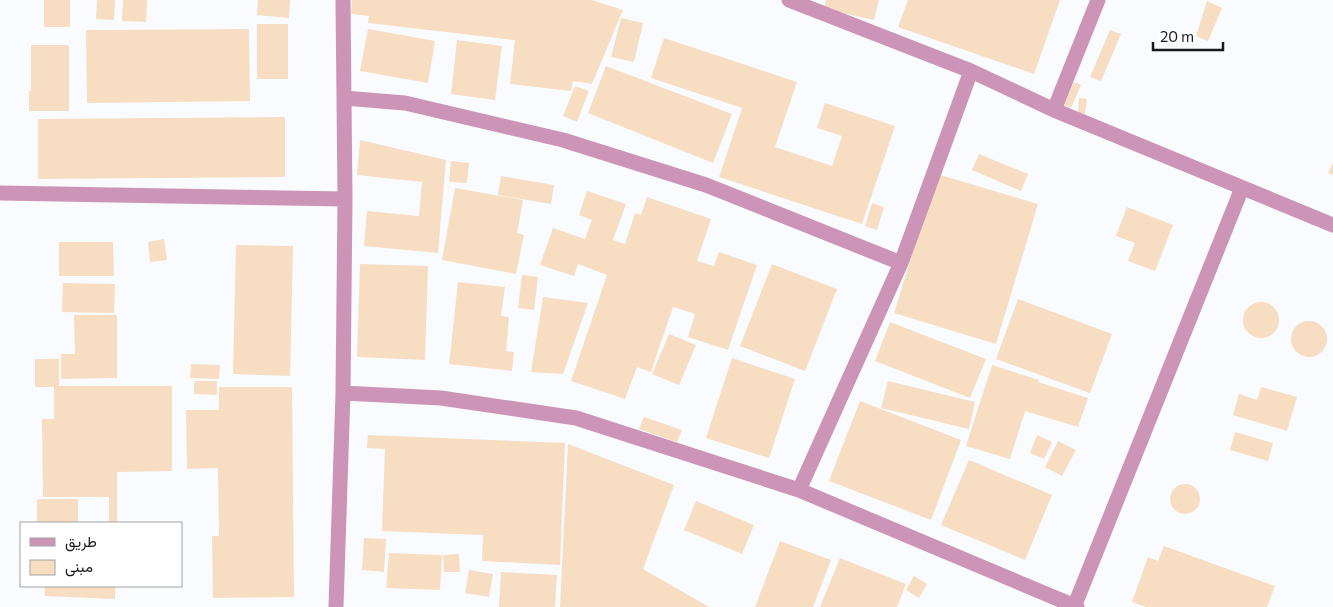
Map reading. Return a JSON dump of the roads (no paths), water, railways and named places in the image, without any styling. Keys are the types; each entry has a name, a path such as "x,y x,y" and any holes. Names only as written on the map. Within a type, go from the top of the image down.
{"lane":[{"path":"336,607 343,393 345,198 343,0"},
{"path":"789,0 971,72 1054,110 1333,225"},
{"path":"1054,110 1098,0"},
{"path":"798,490 901,263 971,72"},
{"path":"344,98 405,103 563,140 706,185 901,263"},
{"path":"343,393 441,398 576,418 798,490 1075,607 1242,188"},
{"path":"0,193 345,198"}]}
